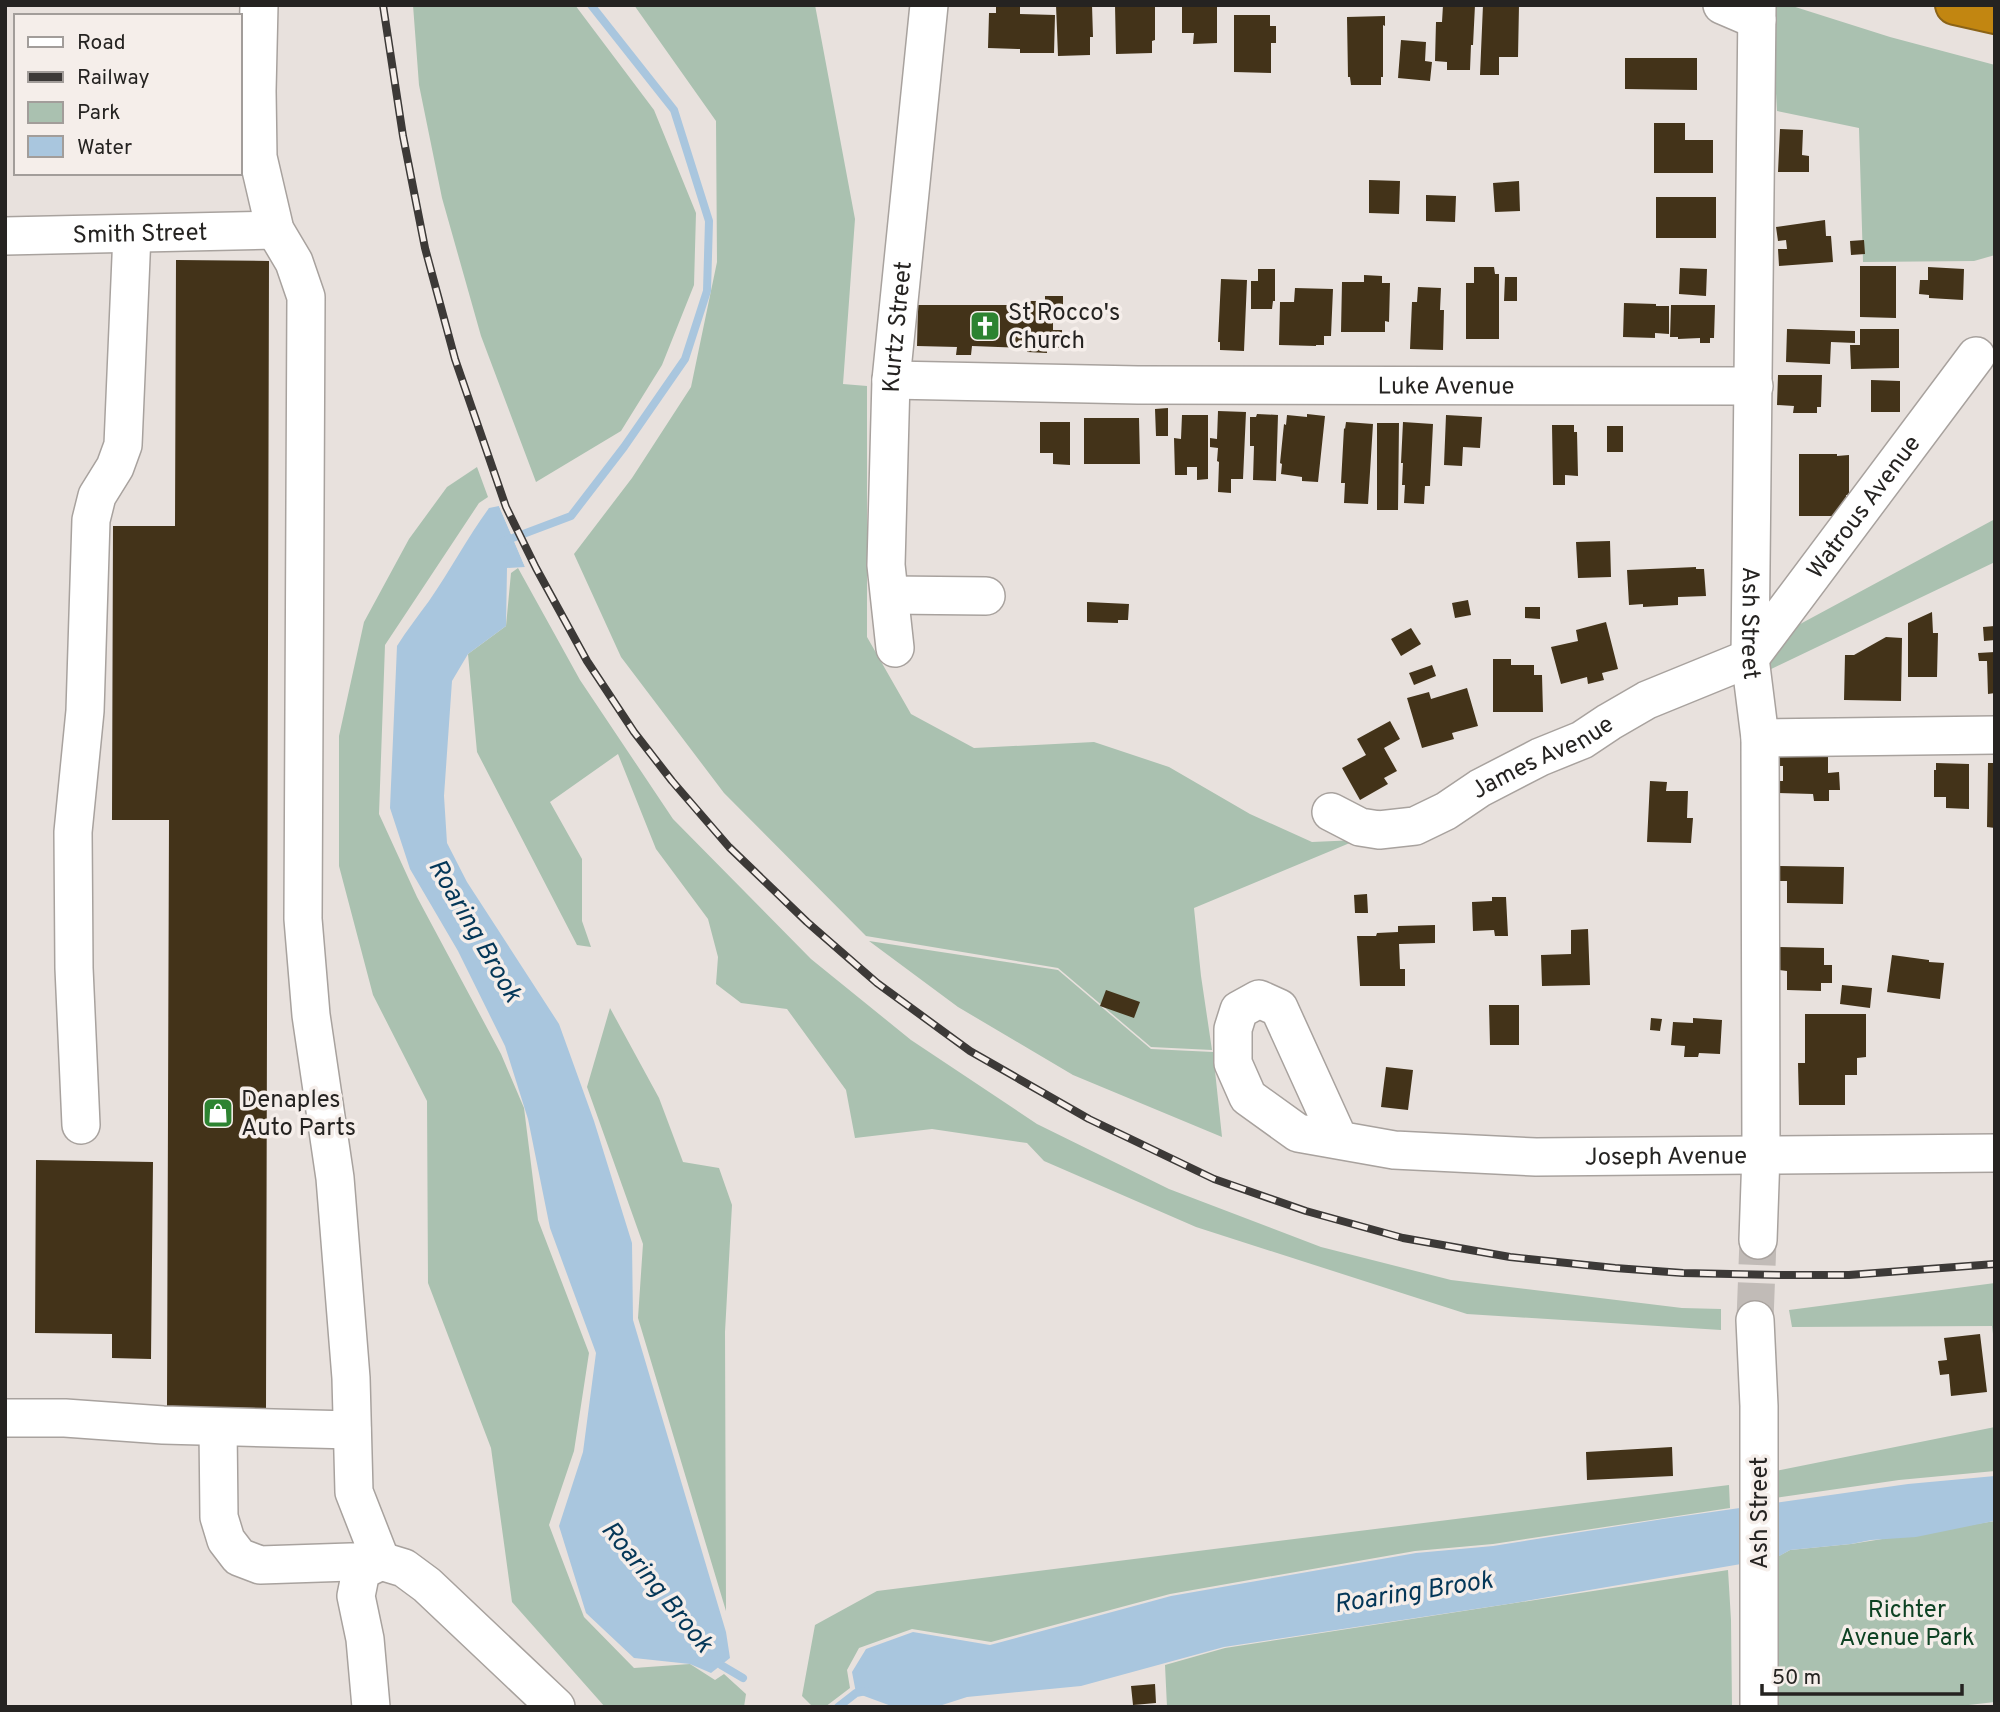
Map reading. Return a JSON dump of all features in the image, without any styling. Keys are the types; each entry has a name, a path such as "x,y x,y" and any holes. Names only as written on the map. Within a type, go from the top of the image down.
{"highway":[{"path":"1955,5 1995,14"}],"street":[{"path":"259,5 258,157 275,230 293,262 306,297 303,919 311,1014 335,1178 351,1378 354,1492 381,1561"},
{"name":"Kurtz Street","path":"895,648 886,565 891,380 929,5"},
{"path":"1722,5 1757,13"},
{"name":"Ash Street","path":"1757,13 1750,658 1760,738 1761,1154 1758,1241"},
{"name":"Smith Street","path":"5,236 275,230"},
{"path":"81,1125 74,968 73,832 85,711 91,520 97,496 115,467 123,445 132,234"},
{"name":"Watrous Avenue","path":"1750,658 1976,356"},
{"name":"Luke Avenue","path":"891,380 1138,385 1754,386"},
{"path":"890,595 986,596"},
{"name":"James Avenue","path":"1331,812 1360,827 1379,830 1415,826 1540,757 1582,740 1647,700 1750,658"},
{"path":"1760,738 1995,735"},
{"name":"Joseph Avenue","path":"1339,1140 1394,1150 1536,1157 1995,1153"},
{"name":"Ash Street","path":"1755,1320 1759,1406 1759,1707"},
{"path":"5,1418 352,1430"},
{"path":"218,1427 219,1517 226,1539 239,1557 260,1565 381,1561 404,1568 426,1585 555,1706"},
{"path":"371,1707 365,1639 356,1596 361,1571 381,1561"}],"green space":[{"path":"413,5 575,5 654,110 696,213 694,285 662,365 621,431 536,482 481,336 442,198 419,85"},
{"path":"634,5 815,5 855,219 843,384 867,386 867,637 911,714 974,748 1094,742 1169,767 1250,814 1312,842 1357,840 1194,908 1212,1050 1151,1047 1058,968 866,936 724,793 621,657 574,554 632,478 691,387 717,262 716,121"},
{"path":"1771,5 1789,5 1890,37 1995,65 1995,255 1974,261 1863,262 1859,128 1777,111"},
{"path":"477,467 488,497 479,503 385,645 379,814 417,897 501,1054 524,1108 538,1220 589,1353 574,1451 549,1525 584,1617 634,1668 690,1664 715,1680 724,1674 746,1694 744,1707 605,1707 512,1602 491,1448 428,1283 427,1101 373,995 339,866 339,736 364,622 409,539 447,487"},
{"path":"1995,519 1995,562 1765,672 1768,644 1789,630"},
{"path":"518,568 580,680 673,819 811,959 911,1040 1037,1124 1169,1189 1321,1247 1451,1280 1682,1308 1721,1309 1721,1330 1467,1314 1196,1227 1044,1161 1027,1143 932,1129 855,1138 846,1090 787,1009 741,1003 716,984 718,957 708,919 656,849 618,754 550,802 582,859 582,921 591,947 577,945 477,752 468,654 506,626 511,573"},
{"path":"869,941 1058,970 1151,1049 1213,1052 1222,1137 1073,1075 958,1007"},
{"path":"610,1008 659,1098 683,1162 719,1168 732,1205 725,1332 726,1611 638,1318 643,1244 587,1087"},
{"path":"1995,1283 1995,1350 1992,1326 1792,1327 1789,1310"},
{"path":"1995,1427 1995,1471 1899,1480 1774,1498 1776,1471"},
{"path":"1729,1485 1730,1508 1493,1544 1415,1551 1170,1594 991,1642 912,1629 859,1648 847,1670 850,1688 825,1707 813,1707 802,1696 815,1625 877,1591"},
{"name":"Richter Avenue Park","path":"1995,1521 1995,1702 1951,1707 1775,1707 1775,1558 1790,1550 1851,1544"},
{"path":"1728,1570 1732,1707 1167,1707 1165,1665 1225,1648"}],"water":[{"path":"499,506 525,567 507,568 506,626 468,654 452,681 444,796 447,843 467,882 559,1024 594,1121 632,1243 633,1320 726,1632 730,1658 711,1673 690,1664 634,1658 586,1613 559,1526 583,1452 596,1353 550,1228 528,1119 505,1046 458,951 410,869 390,808 397,646 437,590 489,508"},
{"path":"1995,1476 1994,1521 1916,1537 1790,1550 1776,1558 1508,1604 1224,1647 1081,1686 967,1697 936,1707 894,1707 856,1693 852,1672 866,1649 913,1632 990,1645 1171,1596 1416,1553 1493,1546 1908,1484"}],"pier":[{"path":"502,505 528,566 525,567 499,506"}],"building":[{"path":"996,5 1020,5 1020,14 1055,15 1054,53 1020,53 1020,49 988,48 989,13 996,13"},
{"path":"1056,5 1092,5 1093,37 1090,37 1090,55 1058,56"},
{"path":"1115,5 1155,5 1155,40 1152,41 1152,53 1116,54"},
{"path":"1182,5 1217,5 1217,43 1193,44 1194,33 1182,33"},
{"path":"1443,5 1475,5 1470,70 1447,70 1447,62 1435,61 1436,22 1442,22"},
{"path":"1483,5 1519,5 1518,57 1499,57 1499,75 1480,75"},
{"path":"1234,15 1270,15 1270,26 1276,26 1276,43 1271,43 1271,73 1234,72"},
{"path":"1385,16 1381,85 1351,85 1348,77 1347,17"},
{"path":"1401,40 1426,42 1425,61 1432,62 1430,81 1398,78"},
{"path":"1625,58 1697,58 1697,90 1625,89"},
{"path":"1654,123 1685,123 1685,140 1713,140 1713,173 1654,173"},
{"path":"1780,129 1803,130 1802,155 1809,156 1809,172 1778,172"},
{"path":"1369,180 1400,181 1399,214 1369,213"},
{"path":"1519,181 1520,211 1495,212 1493,183"},
{"path":"1426,195 1456,196 1455,222 1426,221"},
{"path":"1656,197 1716,197 1716,238 1656,238"},
{"path":"1825,220 1826,236 1831,236 1833,262 1779,266 1778,249 1787,249 1786,240 1778,241 1776,227"},
{"path":"1864,240 1865,254 1851,255 1850,241"},
{"name":"Denaples Auto Parts","path":"176,260 269,261 266,1408 167,1407 169,820 112,820 113,526 175,526"},
{"path":"1860,266 1896,266 1896,318 1860,317"},
{"path":"1474,267 1494,267 1495,274 1499,274 1499,339 1466,339 1466,283 1474,283"},
{"path":"1928,267 1964,269 1963,300 1929,298 1929,295 1919,294 1920,280 1928,280"},
{"path":"1680,268 1707,269 1706,296 1679,294"},
{"path":"1258,269 1275,269 1275,301 1272,309 1251,309 1251,281 1258,281"},
{"path":"1364,275 1382,276 1382,283 1390,283 1389,322 1385,321 1385,332 1341,332 1342,282 1364,282"},
{"path":"1505,277 1517,277 1517,301 1504,301"},
{"path":"1221,279 1247,280 1244,351 1220,350 1218,342"},
{"path":"1418,287 1441,288 1440,310 1444,310 1443,350 1410,349 1412,302 1417,302"},
{"path":"1295,288 1333,289 1331,336 1324,336 1324,345 1279,345 1280,302 1294,302"},
{"name":"St Rocco's Church","path":"1045,296 1063,296 1063,322 1053,322 1053,330 1062,330 1062,348 1047,348 1047,353 1027,352 1027,348 972,346 971,355 956,355 957,347 917,346 918,305 1027,305 1027,301 1045,301"},
{"path":"1624,303 1669,306 1669,334 1655,333 1655,338 1623,337"},
{"path":"1671,305 1715,305 1714,338 1710,338 1710,343 1700,343 1700,338 1670,337"},
{"path":"1787,329 1855,331 1855,343 1831,342 1830,364 1786,362"},
{"path":"1860,329 1899,329 1899,368 1851,369 1850,345 1860,345"},
{"path":"1778,375 1822,375 1821,407 1817,407 1817,413 1793,413 1794,406 1777,405"},
{"path":"1871,380 1900,381 1900,412 1871,412"},
{"path":"1168,408 1168,436 1156,436 1155,409"},
{"path":"1218,411 1246,412 1243,479 1231,479 1231,493 1218,492 1218,448 1210,447 1210,438 1217,439"},
{"path":"1257,414 1278,415 1276,481 1253,480 1254,446 1250,446 1250,417 1256,417"},
{"path":"1307,414 1325,416 1318,482 1302,481 1302,477 1281,474 1280,463 1287,415 1307,417"},
{"path":"1182,415 1208,415 1208,479 1197,480 1197,467 1187,467 1187,475 1175,475 1174,438 1181,439"},
{"path":"1446,415 1482,417 1480,448 1463,447 1462,466 1444,465"},
{"path":"1084,418 1139,418 1140,464 1084,464"},
{"path":"1040,422 1070,422 1070,465 1053,464 1053,453 1040,453"},
{"path":"1346,422 1373,424 1368,504 1344,503 1345,483 1341,483"},
{"path":"1403,422 1433,424 1430,486 1425,486 1424,504 1404,503 1405,485 1402,485 1401,463"},
{"path":"1377,423 1399,423 1398,510 1377,510"},
{"path":"1552,425 1574,425 1574,432 1577,432 1578,476 1565,475 1565,485 1553,485"},
{"path":"1607,426 1623,426 1623,452 1607,452"},
{"path":"1799,454 1849,455 1846,516 1799,516"},
{"path":"1610,541 1611,577 1578,578 1576,542"},
{"path":"1696,567 1704,569 1706,596 1678,597 1678,605 1629,605 1627,570"},
{"path":"1468,600 1471,615 1455,618 1452,603"},
{"path":"1087,602 1129,604 1128,620 1118,620 1118,623 1087,622"},
{"path":"1525,607 1540,607 1540,619 1525,618"},
{"path":"1932,612 1933,633 1938,633 1937,677 1908,677 1908,623"},
{"path":"1606,622 1618,669 1602,673 1604,680 1588,684 1587,677 1561,684 1551,647 1578,641 1576,630"},
{"path":"1995,626 1995,640 1984,641 1983,627"},
{"path":"1411,628 1421,644 1401,656 1391,639"},
{"path":"1886,637 1902,638 1901,701 1844,700 1845,655 1854,655"},
{"path":"1995,652 1995,693 1988,694 1987,661 1979,661 1978,653"},
{"path":"1493,659 1511,659 1511,665 1534,665 1534,675 1542,675 1543,712 1493,712"},
{"path":"1432,665 1436,676 1414,685 1409,673"},
{"path":"1467,688 1478,726 1452,733 1454,739 1422,748 1407,698 1429,692 1431,699"},
{"path":"1390,721 1400,739 1384,748 1397,771 1384,778 1388,784 1360,800 1342,768 1366,755 1357,739"},
{"path":"1828,750 1828,773 1839,772 1840,790 1829,790 1829,801 1814,801 1813,794 1778,793 1778,781 1783,781 1783,766 1776,766 1776,754"},
{"path":"1936,763 1969,764 1969,809 1946,808 1946,797 1934,797"},
{"path":"1988,763 1995,763 1995,828 1987,827"},
{"path":"1650,781 1667,782 1666,791 1688,791 1687,818 1693,818 1691,843 1647,842"},
{"path":"1780,866 1844,867 1843,904 1787,903 1787,881 1780,881"},
{"path":"1367,894 1368,913 1355,913 1354,895"},
{"path":"1492,897 1506,897 1508,936 1495,936 1494,930 1473,931 1472,902 1492,901"},
{"path":"1435,925 1435,943 1399,944 1400,969 1405,969 1405,986 1360,986 1357,936 1398,932 1398,926"},
{"path":"1588,929 1590,985 1542,986 1541,955 1571,954 1571,930"},
{"path":"1779,947 1824,948 1824,965 1832,965 1832,983 1821,983 1821,991 1787,990 1787,971 1779,970"},
{"path":"1892,955 1944,963 1940,999 1887,992"},
{"path":"1842,985 1872,988 1870,1008 1840,1004"},
{"path":"1106,990 1140,1002 1134,1018 1100,1006"},
{"path":"1489,1005 1519,1005 1519,1045 1490,1045"},
{"path":"1805,1014 1866,1014 1866,1057 1857,1058 1857,1075 1845,1075 1845,1105 1799,1105 1798,1063 1805,1063"},
{"path":"1651,1018 1662,1019 1660,1031 1650,1030"},
{"path":"1693,1018 1722,1020 1720,1054 1699,1053 1698,1057 1684,1057 1685,1046 1671,1045 1673,1022 1693,1023"},
{"path":"1386,1067 1413,1070 1408,1110 1381,1107"},
{"path":"36,1160 153,1162 151,1359 112,1358 112,1334 35,1333"},
{"path":"1980,1334 1987,1392 1951,1396 1949,1374 1940,1375 1938,1361 1947,1360 1944,1338"},
{"path":"1672,1447 1673,1476 1587,1480 1586,1452"},
{"path":"1155,1684 1156,1703 1133,1705 1131,1686"}],"waterway":[{"name":"Roaring Brook","path":"502,542 571,516 624,447 685,359 707,291 709,221 674,110 591,5"},
{"name":"Roaring Brook","path":"715,1658 721,1665 743,1678"},
{"name":"Roaring Brook","path":"838,1707 856,1693 866,1691"}],"tunnel":[{"path":"1755,1320 1758,1240"}],"railway":[{"path":"383,5 403,136 425,248 455,359 506,507 536,568 587,661 634,732 672,781 729,847 807,922 877,983 970,1051 1089,1119 1214,1179 1306,1211 1403,1238 1510,1257 1683,1273 1849,1275 1995,1264"}],"place":[{"name":"St Rocco's Church","path":"985,326"},
{"name":"Denaples Auto Parts","path":"218,1113"}]}
